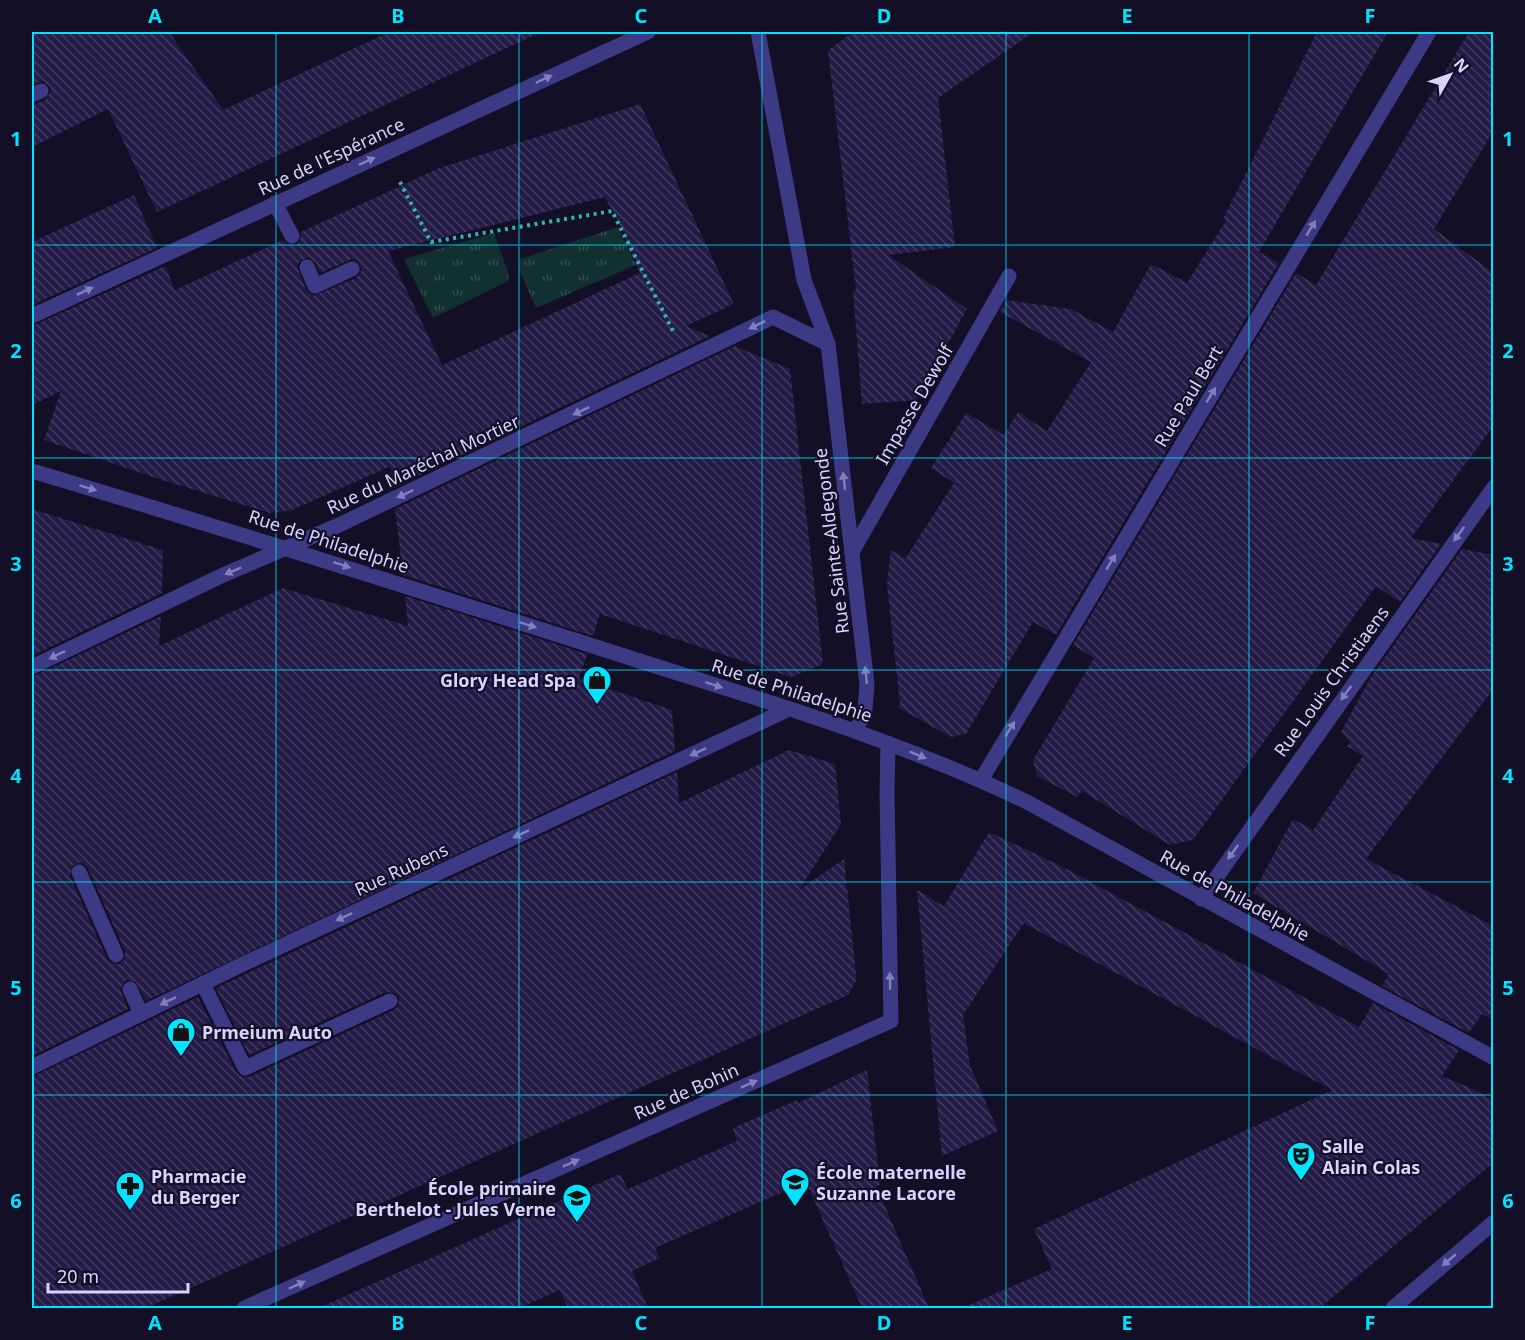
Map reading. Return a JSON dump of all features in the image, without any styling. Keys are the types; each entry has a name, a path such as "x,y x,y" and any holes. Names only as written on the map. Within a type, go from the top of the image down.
{"street":[{"name":"Rue de l'Espérance","path":"32,316 648,32"},
{"name":"Rue Sainte-Aldegonde","path":"758,32 804,280 828,344 867,684 865,709 856,731"},
{"name":"Rue Paul Bert","path":"981,780 1429,32"},
{"path":"275,203 292,236"},
{"path":"307,267 315,285 352,269"},
{"name":"Impasse Dewolf","path":"852,552 1009,276"},
{"name":"Rue du Maréchal Mortier","path":"32,667 360,515 773,317 828,344"},
{"name":"Rue de Philadelphie","path":"32,471 287,547 789,709 856,731 981,780 1494,1058"},
{"name":"Rue Louis Christiaens","path":"1201,899 1494,487"},
{"name":"Rue Rubens","path":"32,1067 203,984 789,709"},
{"name":"Rue de Bohin","path":"244,1308 891,1021 886,792 888,743"},
{"path":"79,872 116,955"},
{"path":"203,984 245,1068 390,1001"},
{"path":"130,989 141,1014"},
{"path":"1393,1308 1494,1222"}],"path":[{"path":"384,153 431,242 612,211 686,359"}],"green space":[{"path":"618,227 636,265 536,308 519,269 520,259"},
{"path":"494,233 509,275 508,281 433,318 404,259"}],"building":[{"path":"32,32 169,32 223,110 389,32 541,32 157,212 108,109 32,147 32,105 45,100 51,91 43,81 32,85"},
{"path":"854,32 1034,32 938,98 955,247 888,255 967,309 917,400 862,404 853,290 856,290 828,50"},
{"path":"1317,32 1388,32 1259,252 1279,263 1056,635 1033,622 966,734 951,737 897,707 900,704 887,584 891,550 905,559 954,483 931,468 966,413 1004,435 1018,412 1047,431 1091,362 1000,312 1006,300 1071,309 1113,332 1151,264 1187,283 1226,221 1223,219"},
{"path":"1469,32 1494,32 1494,130 1434,229 1494,273 1494,425 1411,538 1441,544 1400,602 1376,586 1193,840 1170,845 1082,791 1077,797 1037,776 1033,760 1094,658 1073,645 1296,273 1316,285"},
{"path":"640,104 734,304 686,326 710,336 393,488 391,466 292,510 270,513 44,440 61,391 32,405 32,326 165,266 175,290 283,240 287,244 296,245 300,241 301,232 437,169","holes":["605,197 622,229 640,273 442,365 388,251","309,257 316,263 320,273 352,259 358,261 362,270 356,278 313,296 306,290 297,266 300,261"]},
{"path":"134,195 157,248 32,305 32,242"},
{"path":"735,346 790,369 823,664 791,677 600,614 593,636 403,575 395,509"},
{"path":"32,509 163,550 162,593 32,656"},
{"path":"1462,549 1494,555 1494,688 1366,859 1494,926 1494,1020 1482,1014 1469,1033 1382,986 1389,974 1253,893 1293,819 1313,830 1363,756 1347,746 1350,742 1341,732 1371,677"},
{"path":"283,588 408,626 405,596 587,654 579,679 672,710 675,751 146,1001 136,982 126,980 120,989 128,1009 32,1056 32,677 161,616 159,646","holes":["81,862 88,868 125,951 124,960 119,964 111,963 107,959 70,876 72,866"]},
{"path":"789,750 835,764 841,824 799,890 844,859 856,975 856,981 848,995 146,1308 32,1308 32,1077 198,997 236,1072 240,1076 249,1077 394,1010 398,1006 399,997 395,993 386,992 249,1055 216,988 677,772 679,803"},
{"path":"989,832 1063,867 1359,1027 1373,1003 1459,1050 1442,1076 1494,1101 1494,1162 1320,1308 962,1308 1052,1269 1034,1229 1332,1090 1024,923 963,1015 970,1066 998,1131 942,1156 917,890 944,906"},
{"path":"867,1070 880,1185 876,1186 929,1308 862,1308 806,1182 655,1248 660,1258 632,1271 648,1308 568,1308 560,1290 519,1308 318,1308 620,1174 628,1189 737,1141 733,1128 797,1100 798,1103"}],"place":[{"name":"Glory Head Spa","path":"597,706"},
{"name":"Prmeium Auto","path":"181,1058"},
{"name":"Salle Alain Colas","path":"1301,1182"},
{"name":"École maternelle Suzanne Lacore","path":"795,1208"},
{"name":"Pharmacie du Berger","path":"130,1212"},
{"name":"École primaire Berthelot - Jules Verne","path":"577,1224"}]}
